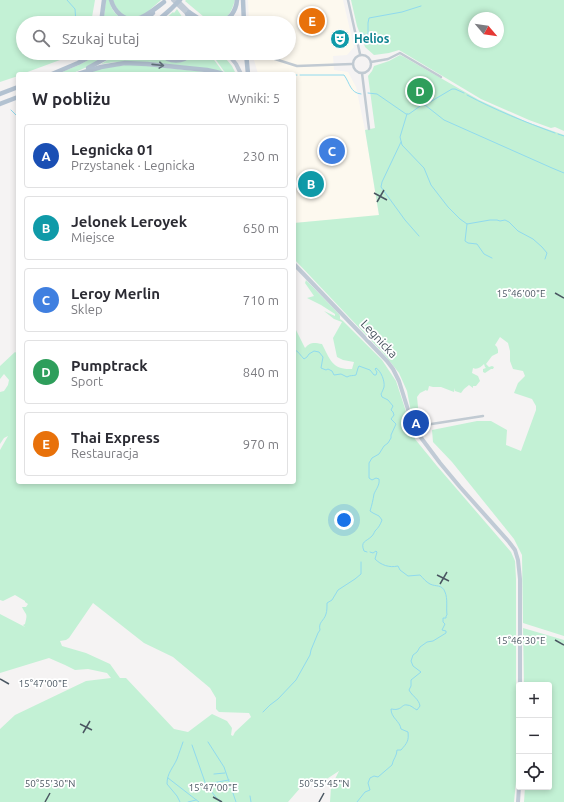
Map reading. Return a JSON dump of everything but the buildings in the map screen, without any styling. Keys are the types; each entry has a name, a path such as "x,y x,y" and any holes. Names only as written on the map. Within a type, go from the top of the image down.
{"main road":[{"path":"102,16 104,0"},
{"path":"111,0 113,7 122,16"},
{"path":"173,0 192,16"},
{"path":"165,16 179,0 191,16"},
{"path":"231,16 235,9 237,0"},
{"path":"243,0 244,16"},
{"path":"143,16 164,1"},
{"path":"148,16 164,1"},
{"path":"163,16 171,9"},
{"path":"188,13 194,16"},
{"path":"62,70 79,60"},
{"path":"57,72 84,60"},
{"path":"81,72 104,60"},
{"path":"233,60 240,72"},
{"path":"247,60 248,72"},
{"path":"84,72 109,65 130,63 216,72"},
{"path":"0,94 16,88"},
{"path":"0,104 16,98"},
{"name":"Legnicka","path":"296,266 387,360 402,387 416,431 440,463 515,550 518,560 520,579 520,682"},
{"path":"518,802 520,790"}],"street":[{"path":"348,0 360,54"},
{"path":"371,62 388,59 400,53 441,77"},
{"path":"360,54 366,55 371,62 368,70 362,73 354,70 352,64 355,57 360,54"},
{"path":"278,60 297,66 352,64"},
{"path":"362,73 368,129"},
{"path":"416,431 425,425 483,416"}],"shaded area":[{"path":"248,0 343,0 354,47 347,55 333,56 334,70 348,72 356,87 365,130 379,216 296,223 296,72 257,72 254,60 296,60 296,16 249,16"}],"green space":[{"path":"0,0 95,0 92,16 16,16 16,60 60,60 27,72 16,72 16,77 0,82"},
{"path":"106,0 109,0 113,11 120,16 104,16"},
{"path":"112,0 161,0 145,14 139,16 125,16 119,12"},
{"path":"235,0 228,16 203,16 185,1"},
{"path":"351,0 564,0 564,131 529,120 481,99 399,50 374,55 365,47 357,26"},
{"path":"177,9 182,16 169,16 173,12 174,13"},
{"path":"400,55 479,100 527,122 564,135 564,636 523,623 522,555 514,539 452,462 433,442 432,430 477,421 491,421 507,430 506,445 521,451 536,410 536,406 532,399 514,393 518,383 525,376 523,371 513,369 510,361 508,343 500,337 495,345 498,353 492,356 486,364 489,367 494,367 493,369 485,373 483,372 483,369 486,368 484,364 480,367 473,368 472,373 478,376 480,381 476,386 473,386 473,388 469,385 461,393 455,391 455,388 454,392 441,387 429,386 427,391 426,390 420,393 417,397 419,417 414,419 411,412 407,391 399,373 384,354 296,261 296,223 379,215 365,130 375,128 368,76 374,66 389,61"},
{"path":"88,60 100,60 76,72 62,72"},
{"path":"108,60 172,60 178,62 187,60 214,60 223,72 116,62 101,64"},
{"path":"216,60 227,60 235,72 225,72"},
{"path":"125,65 138,65 207,72 89,72 97,69"},
{"path":"306,280 339,314 340,319 382,360 396,381 415,439 511,552 515,561 516,781 514,802 330,802 331,787 339,771 322,782 308,779 288,802 0,802 0,729 15,715 86,681 111,678 107,673 88,669 75,670 49,658 0,673 0,614 25,627 23,625 25,624 26,614 22,607 26,607 28,604 15,595 3,601 0,600 0,450 8,436 4,438 0,444 0,392 4,391 9,380 4,374 0,379 0,366 16,353 16,484 296,484 296,330 305,348 311,343 322,344 332,362 340,368 352,369 354,362 337,357 333,338 342,322 334,319 324,311 335,316 335,314 307,298 314,296 305,283","holes":["93,603 144,643 173,657 210,688 216,698 216,709 219,712 249,713 251,717 235,732 233,736 231,735 232,728 227,721 212,714 188,732 174,729 126,678 120,678 110,664 86,653 62,646 60,641 69,638"]},
{"path":"523,628 564,640 564,802 524,802 525,790 552,790 552,682 524,682"}],"waterway":[{"path":"67,0 75,9 76,16"},
{"path":"362,33 367,36 368,34 369,18 402,12 421,6"},
{"path":"300,75 344,75 352,90 361,94"},
{"path":"425,105 452,89 464,93"},
{"path":"368,93 377,94 406,114 409,114 423,104 444,120 564,173"},
{"path":"467,95 510,116 555,133"},
{"path":"11,110 16,115"},
{"path":"407,114 400,137 402,145 424,168 431,185 448,207 467,224 490,220 505,220 509,222 518,231 533,239 542,247 547,253 545,259"},
{"path":"558,134 564,136"},
{"path":"401,142 381,187 405,220 419,236"},
{"path":"467,224 465,241 468,243 477,244 484,254 492,258"},
{"path":"296,350 304,359 314,351 319,352 323,357 321,368 332,371 334,375 341,374 347,377 356,375 359,366 370,370 374,375 376,375 377,372 375,369 378,369 384,382 384,387 381,394 382,397 388,400 393,406 391,410 394,415 391,419 396,424 391,438 379,454 372,458 369,463 369,478 372,480 376,478 379,479 370,511 379,516 382,520 372,536 363,543 364,551 367,552"},
{"path":"357,802 365,792 370,790 368,783 370,778 374,776 378,777 392,765 397,750 401,750 407,742 408,732 401,729 392,715 391,709 398,709 406,705 417,710 420,706 409,690 411,680 421,672 413,666 411,661 413,655 420,647 446,633 446,631 442,630 445,624 443,622 443,618 446,618 447,615 444,589 430,584 420,575 408,576 400,570 398,566 391,567 380,563 375,559 377,552 370,552"},
{"path":"263,712 296,680 310,655 320,630 320,623 326,614 327,603 332,600 338,590 361,574 361,562"},
{"path":"180,802 167,784 167,780 183,742"},
{"path":"208,742 224,767 236,802"},
{"path":"192,745 206,785 220,802"},
{"path":"214,774 225,773"},
{"path":"168,778 199,802"},
{"path":"212,783 229,780"},
{"path":"250,796 251,802"},
{"path":"188,802 196,800"}],"place":[{"name":"Thai Express","path":"312,21"},
{"name":"Helios","path":"340,39"},
{"name":"Pumptrack","path":"420,91"},
{"name":"Leroy Merlin","path":"332,151"},
{"name":"Jelonek Leroyek","path":"311,184"},
{"name":"Legnicka 01","path":"416,423"}]}
